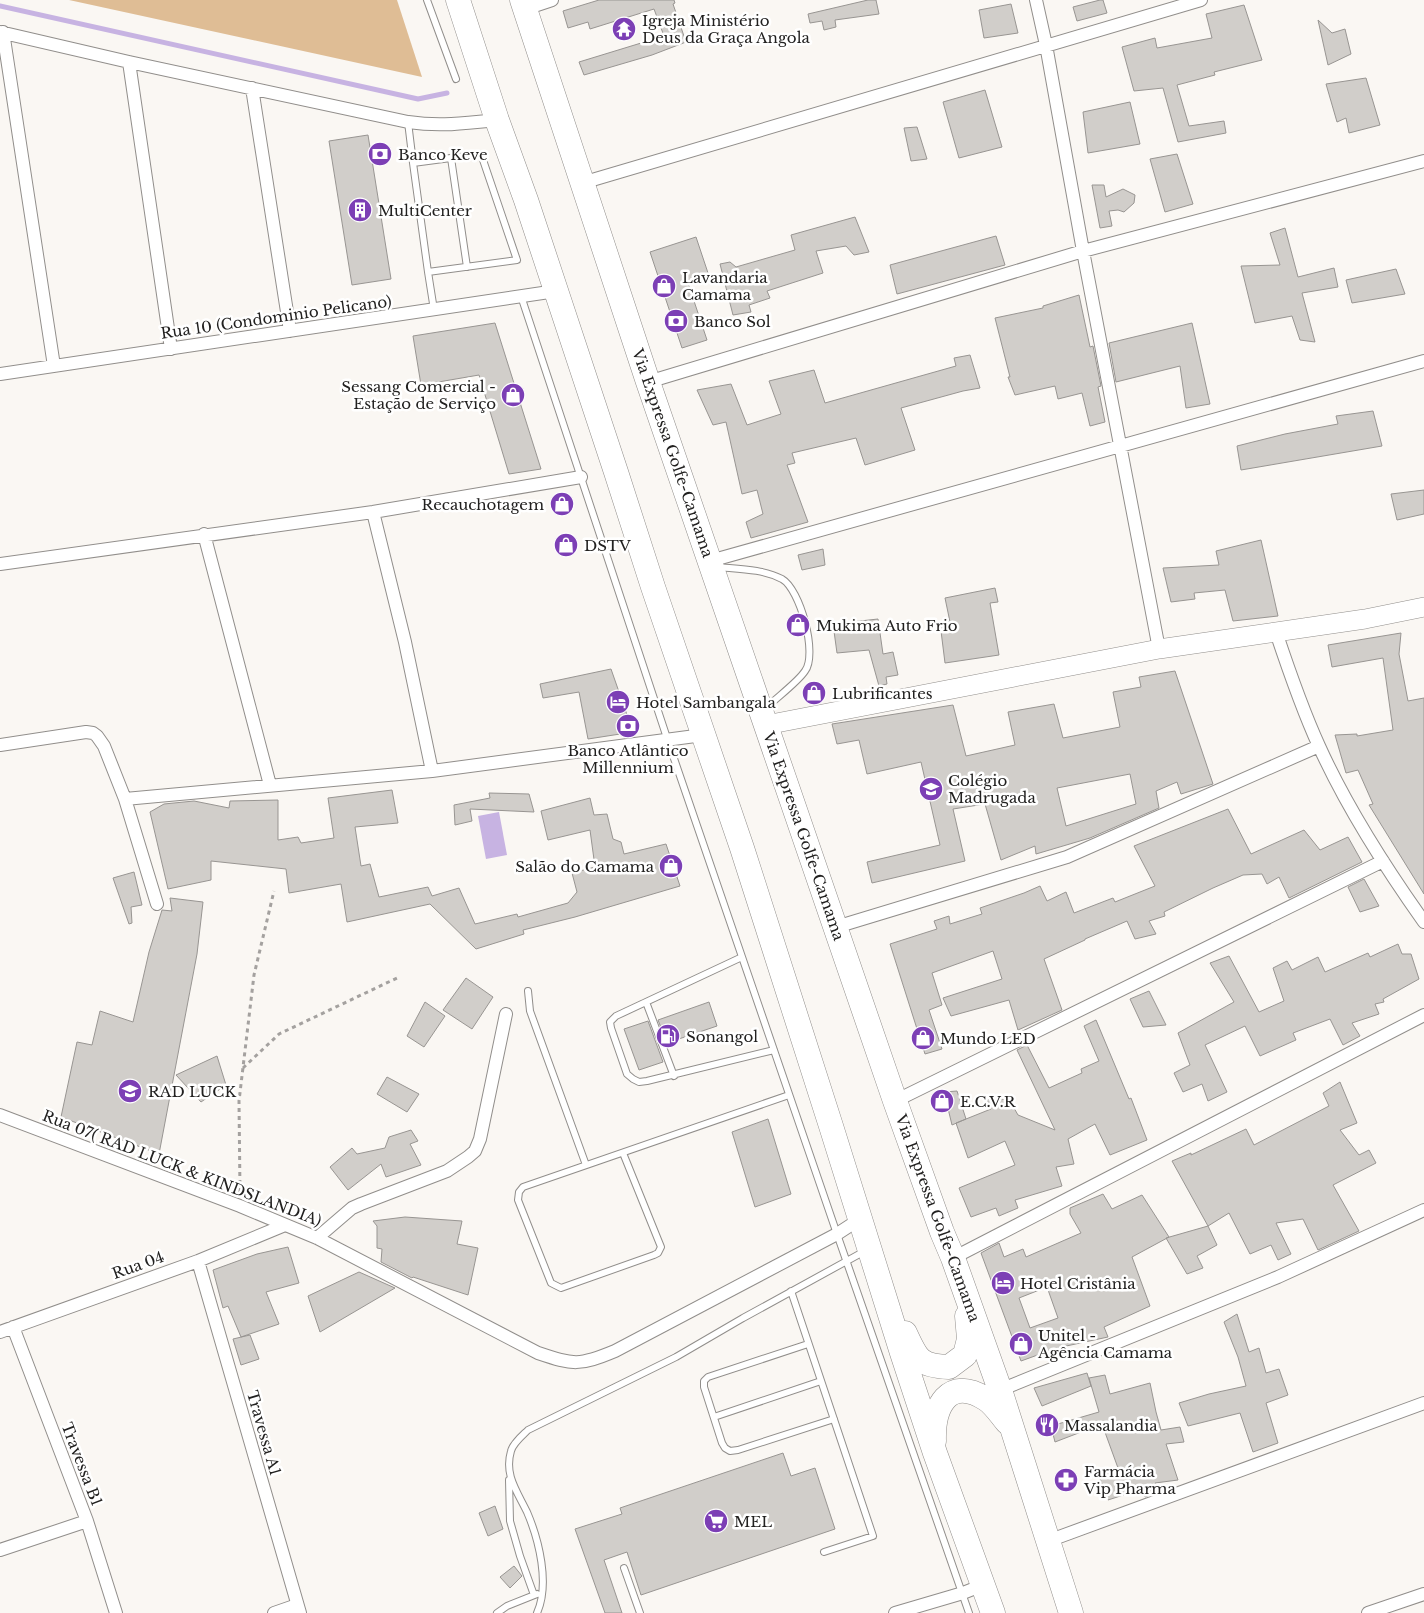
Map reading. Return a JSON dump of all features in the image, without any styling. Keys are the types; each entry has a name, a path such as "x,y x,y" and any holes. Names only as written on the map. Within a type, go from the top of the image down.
{"highway":[{"path":"458,0 745,857 935,1453 973,1589 993,1613"},
{"name":"Via Expressa Golfe-Camama","path":"524,4 648,382 894,1101 953,1258 1015,1434 1071,1613"},
{"path":"869,1250 917,1357 932,1367 949,1367 964,1355 969,1339 968,1322 942,1232"},
{"path":"935,1453 935,1418 942,1400 956,1391 971,1392 987,1399 1015,1434"}],"street":[{"path":"524,4 552,0"},
{"path":"1036,0 1159,648"},
{"path":"582,183 1201,0"},
{"path":"54,366 2,32 129,62 408,122 455,125 497,120"},
{"path":"129,62 171,349"},
{"path":"252,88 290,331"},
{"path":"648,382 1083,251 1424,161"},
{"name":"Rua 10 (Condominio Pelicano)","path":"0,374 556,291"},
{"path":"711,563 1424,361"},
{"path":"0,564 204,534 373,512 581,478"},
{"path":"373,512 405,642 432,771"},
{"path":"204,534 270,785"},
{"path":"764,718 1159,648 1365,619 1424,607"},
{"path":"1276,632 1293,684 1339,788 1383,861 1424,922"},
{"path":"0,745 86,732 97,736 104,746 125,798 157,904"},
{"path":"125,798 432,771 703,735"},
{"path":"836,927 1067,857 1319,746"},
{"path":"894,1101 1383,861"},
{"path":"317,1238 352,1208 447,1171 476,1151 480,1140 506,1014"},
{"path":"953,1258 1424,1015"},
{"name":"Rua 07( RAD LUCK & KINDSLANDIA)","path":"0,1116 240,1206 317,1238 538,1353 562,1362 577,1363 595,1359 615,1351 836,1234 860,1219"},
{"path":"1000,1390 1278,1277 1424,1210"},
{"name":"Rua 04","path":"0,1332 198,1261 285,1225"},
{"name":"Travessa A1","path":"198,1261 298,1609"},
{"name":"Travessa B1","path":"13,1327 87,1521 116,1613"},
{"path":"1048,1541 1424,1403"},
{"path":"0,1550 87,1521"},
{"path":"894,1613 973,1589"},
{"path":"1368,1613 1424,1594"},
{"path":"274,1613 298,1609"}],"lane":[{"path":"427,0 456,78"},
{"path":"408,122 434,310"},
{"path":"413,163 480,154 517,260 428,272"},
{"path":"451,158 467,267"},
{"path":"521,296 668,741 836,1234 973,1589 969,1613"},
{"path":"711,563 768,573 784,580 796,598 804,617 810,655 806,670 764,718"},
{"path":"742,957 616,1016 610,1022 627,1074 639,1082 674,1076 774,1050"},
{"path":"528,991 530,1011 586,1165"},
{"path":"646,1002 674,1076"},
{"path":"622,1153 661,1247 654,1256 561,1288 551,1283 518,1200 519,1192 524,1187 789,1095"},
{"path":"534,1595 510,1521 509,1477 511,1449 528,1430 676,1357 791,1291 869,1250"},
{"path":"791,1291 873,1536 824,1552"},
{"path":"808,1344 704,1381 704,1387 722,1443 730,1452 834,1419"},
{"path":"714,1417 821,1381"},
{"path":"509,1477 528,1514 539,1547 543,1593 537,1613"},
{"path":"624,1568 640,1613"},
{"path":"497,1613 508,1606 543,1593"}],"path":[{"path":"240,1206 239,1101 254,975 274,891"},
{"path":"243,1068 279,1034 397,978"}],"shaded area":[{"path":"69,0 397,0 422,77"},
{"path":"499,812 507,855 486,859 478,816"}],"building":[{"path":"599,0 674,0 675,3 673,4 686,42 652,55 584,75 579,62 664,36 654,9 590,29 588,22 568,28 563,11"},
{"path":"868,0 876,0 879,14 835,20 836,27 824,30 822,21 810,23 808,14"},
{"path":"1103,0 1107,13 1077,21 1073,7"},
{"path":"1011,4 1018,33 984,38 979,10"},
{"path":"1244,5 1262,60 1214,72 1215,75 1177,85 1189,126 1224,121 1226,133 1178,142 1163,88 1134,91 1122,47 1155,38 1157,48 1212,38 1206,14"},
{"path":"1318,20 1332,33 1345,29 1351,54 1328,65"},
{"path":"1366,78 1380,125 1349,133 1346,118 1337,122 1326,84"},
{"path":"985,90 1002,147 959,158 943,102"},
{"path":"1130,102 1140,144 1088,153 1083,112"},
{"path":"917,127 927,159 911,161 904,128"},
{"name":"MultiCenter","path":"368,135 391,279 352,285 329,141"},
{"path":"1177,154 1193,204 1165,212 1150,159"},
{"path":"1092,185 1104,185 1106,197 1123,189 1135,195 1134,203 1124,212 1118,210 1109,211 1112,226 1100,228"},
{"path":"855,217 869,252 854,255 846,246 816,251 823,273 767,291 770,298 749,305 751,312 733,315 720,264 730,262 736,267 795,250 791,235"},
{"path":"1285,228 1298,277 1334,268 1338,287 1302,293 1315,342 1300,340 1292,316 1255,323 1241,266 1280,265 1270,233"},
{"path":"996,236 1005,265 897,294 890,265"},
{"path":"696,237 709,276 688,283 707,340 682,348 650,252"},
{"path":"1396,269 1405,294 1352,303 1346,280"},
{"path":"1079,295 1090,347 1093,346 1101,386 1098,387 1105,422 1090,426 1082,393 1058,399 1055,386 1015,395 1008,377 1010,377 995,318 1043,308 1043,306"},
{"path":"495,323 541,469 509,474 479,375 421,385 413,336"},
{"path":"1192,323 1210,404 1186,408 1180,366 1116,382 1109,343"},
{"path":"970,355 980,388 901,408 915,450 865,465 856,438 792,453 795,463 787,465 808,522 751,538 746,522 763,514 757,490 742,494 726,422 713,425 697,390 731,384 747,425 781,414 769,381 814,370 825,403 956,366 954,358"},
{"path":"1373,411 1382,446 1241,470 1237,446 1285,434 1338,424 1336,416"},
{"path":"1424,490 1424,514 1397,520 1391,494"},
{"path":"1261,540 1278,616 1233,621 1225,590 1194,593 1195,599 1171,602 1163,568 1219,565 1216,551"},
{"path":"823,549 825,565 802,570 798,555"},
{"path":"995,588 998,602 990,603 999,655 945,663 940,623 950,622 945,598"},
{"path":"878,619 883,654 893,652 898,675 886,677 887,684 879,686 869,650 837,653 833,624"},
{"path":"1401,633 1399,654 1408,701 1424,698 1424,894 1369,805 1373,804 1358,770 1346,773 1335,735 1357,734 1357,736 1393,730 1383,658 1332,667 1328,645"},
{"path":"611,669 633,732 588,739 579,692 543,698 540,684"},
{"path":"1175,671 1213,784 1181,794 1177,782 1156,791 1159,808 1090,838 1036,854 1035,846 1001,860 985,804 953,809 965,861 872,883 867,862 940,845 921,762 867,774 859,740 837,744 832,724 953,705 966,756 1015,745 1008,712 1054,704 1063,738 1120,727 1113,692 1141,687 1139,677","holes":["1130,774 1136,804 1066,826 1057,788"]},
{"path":"392,790 398,823 355,827 361,866 370,864 379,897 428,887 432,896 459,888 475,924 517,914 518,917 568,903 577,892 572,873 595,867 590,830 548,840 541,811 590,798 594,815 607,814 613,839 621,842 624,854 666,844 680,886 575,917 523,930 524,934 476,949 430,904 347,922 341,884 289,893 286,869 211,861 211,880 168,889 150,812 164,804 194,801 229,808 230,801 278,800 278,840 298,837 301,843 334,838 328,798"},
{"path":"489,793 529,794 534,812 470,809 472,821 455,825 454,805 490,798"},
{"path":"1228,809 1251,854 1304,830 1320,850 1348,837 1362,862 1289,898 1279,877 1267,884 1262,874 1243,875 1164,912 1165,916 1149,921 1156,934 1135,939 1127,921 1044,959 1062,1010 1018,1030 1009,1000 951,1016 943,998 1002,979 993,951 932,973 942,1005 929,1010 942,1049 925,1054 890,944 937,929 934,921 949,916 950,924 982,914 980,908 1040,886 1047,901 1066,892 1074,913 1113,898 1115,902 1155,886 1134,846"},
{"path":"134,872 142,905 131,907 132,923 129,924 113,878"},
{"path":"1364,879 1379,906 1360,912 1348,887"},
{"path":"170,898 203,902 197,954 159,1154 61,1117 77,1042 92,1045 100,1011 133,1022 149,952 162,910 172,911"},
{"path":"1398,944 1402,954 1411,954 1419,979 1383,999 1384,1002 1375,1004 1379,1014 1352,1023 1360,1036 1343,1045 1330,1019 1293,1033 1296,1040 1260,1056 1245,1026 1205,1045 1227,1092 1208,1101 1202,1084 1183,1092 1174,1073 1190,1065 1178,1033 1234,1002 1210,963 1229,956 1259,1012 1284,1001 1273,968 1287,961 1292,970 1318,957 1325,972 1368,953 1370,957"},
{"path":"466,978 493,997 472,1029 443,1010"},
{"path":"1149,991 1166,1025 1143,1027 1130,999"},
{"path":"425,1002 445,1016 424,1047 407,1036"},
{"path":"709,1002 717,1026 667,1043 658,1020"},
{"path":"1096,1020 1129,1099 1131,1098 1147,1140 1110,1155 1095,1124 1068,1139 1074,1164 1056,1167 1062,1186 1015,1200 1018,1208 999,1216 996,1208 971,1217 959,1188 1015,1165 1005,1141 968,1158 956,1123 991,1109 985,1095 1010,1101 1018,1115 1055,1130 1017,1050 1027,1045 1049,1088 1082,1073 1081,1069 1099,1061 1084,1026"},
{"path":"648,1021 663,1062 639,1070 624,1029"},
{"path":"217,1056 226,1085 201,1102 176,1075"},
{"path":"387,1077 419,1094 407,1112 377,1094"},
{"path":"1340,1082 1357,1123 1340,1130 1359,1155 1369,1150 1376,1163 1333,1185 1359,1231 1318,1250 1303,1219 1276,1223 1291,1254 1278,1260 1271,1245 1250,1254 1229,1213 1208,1226 1172,1161 1191,1153 1191,1155 1246,1129 1254,1145 1329,1106 1323,1093"},
{"path":"957,1091 966,1119 952,1125 944,1092"},
{"path":"768,1119 791,1194 755,1207 732,1132"},
{"path":"411,1130 418,1141 410,1144 421,1165 386,1177 381,1164 348,1190 330,1167 352,1148 357,1154 385,1148 389,1137"},
{"path":"1103,1194 1112,1209 1142,1195 1169,1237 1132,1257 1150,1306 1104,1327 1108,1337 1057,1348 1021,1361 981,1253 999,1243 1004,1257 1023,1249 1026,1257 1081,1233 1070,1214 1070,1208","holes":["1047,1287 1058,1318 1030,1328 1019,1298"]},
{"path":"405,1217 462,1221 457,1244 478,1248 468,1295 412,1278 381,1262 382,1249 377,1248 377,1226 373,1221"},
{"path":"1208,1226 1217,1245 1197,1256 1203,1268 1187,1274 1166,1238"},
{"path":"288,1247 299,1283 266,1292 279,1324 241,1337 228,1306 223,1308 213,1270 257,1254"},
{"path":"359,1272 395,1288 320,1332 308,1296"},
{"path":"1237,1314 1249,1352 1259,1348 1266,1373 1279,1369 1288,1395 1266,1403 1278,1443 1253,1452 1240,1413 1188,1426 1179,1403 1246,1386 1238,1357 1224,1322"},
{"path":"250,1335 259,1359 241,1365 233,1339"},
{"path":"1087,1373 1091,1386 1042,1406 1034,1388"},
{"path":"1105,1375 1110,1394 1150,1383 1161,1430 1180,1427 1184,1442 1166,1444 1178,1480 1155,1483 1158,1492 1145,1497 1142,1489 1108,1500 1099,1476 1118,1468 1102,1424 1055,1442 1051,1426 1099,1412 1089,1378"},
{"name":"MEL","path":"783,1453 791,1476 815,1468 835,1529 641,1595 627,1552 604,1560 622,1613 605,1613 575,1529 622,1514 620,1508"},
{"path":"495,1506 503,1529 488,1536 479,1513"},
{"path":"514,1566 522,1576 510,1588 500,1577"}],"waterway":[{"path":"0,6 418,99 447,93"}],"place":[{"name":"Igreja Ministério Deus da Graça Angola","path":"624,29"},
{"name":"Banco Keve","path":"380,154"},
{"name":"MultiCenter","path":"360,210"},
{"name":"Lavandaria Camama","path":"664,286"},
{"name":"Banco Sol","path":"676,321"},
{"name":"Sessang Comercial - Estação de Serviço","path":"513,395"},
{"name":"Recauchotagem","path":"562,504"},
{"name":"DSTV","path":"566,545"},
{"name":"Mukima Auto Frio","path":"798,625"},
{"name":"Lubrificantes","path":"814,693"},
{"name":"Hotel Sambangala","path":"618,702"},
{"name":"Banco Atlântico Millennium","path":"628,726"},
{"name":"Colégio Madrugada","path":"931,789"},
{"name":"Salão do Camama","path":"671,866"},
{"name":"Sonangol","path":"668,1036"},
{"name":"Mundo LED","path":"923,1038"},
{"name":"RAD LUCK","path":"130,1091"},
{"name":"E.C.V.R","path":"942,1101"},
{"name":"Hotel Cristânia","path":"1003,1283"},
{"name":"Unitel - Agência Camama","path":"1021,1344"},
{"name":"Massalandia","path":"1047,1425"},
{"name":"Farmácia Vip Pharma","path":"1066,1480"},
{"name":"MEL","path":"716,1521"}]}
